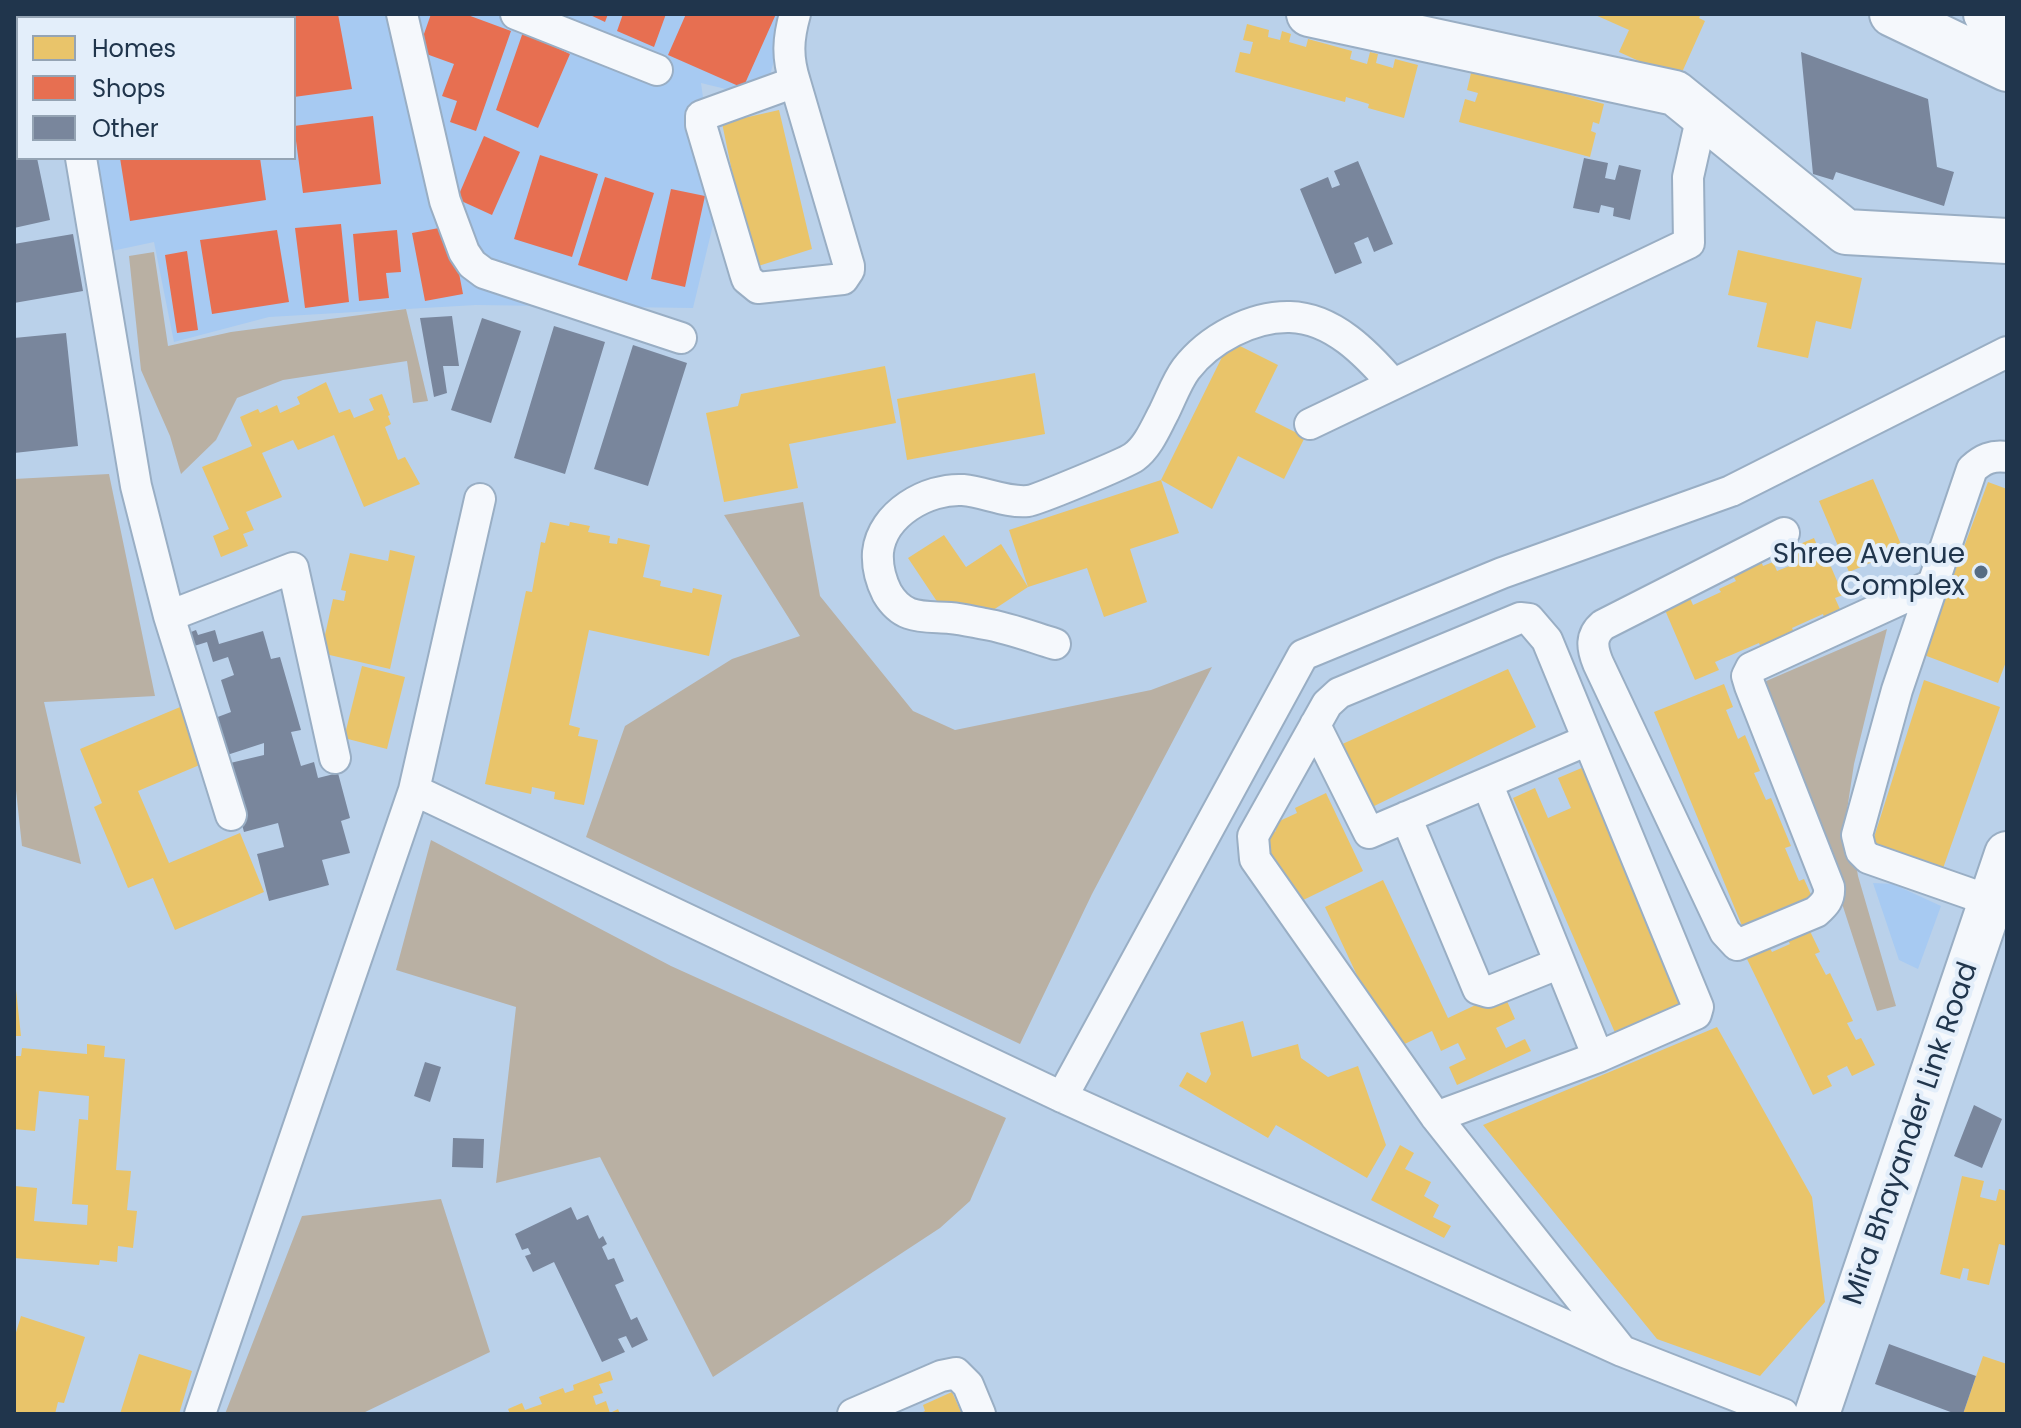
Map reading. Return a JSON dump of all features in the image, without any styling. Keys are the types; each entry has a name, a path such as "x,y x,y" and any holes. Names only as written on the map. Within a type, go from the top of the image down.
{"street":[{"path":"402,14 445,201 464,252 472,264 484,273 681,338"},
{"path":"516,14 657,70"},
{"path":"795,14 789,36 788,61 795,82 849,270 843,279 758,288 747,279 745,273 701,125 701,116 795,82"},
{"path":"1309,14 1675,93 1846,232 2007,241"},
{"path":"1986,14 2007,24"},
{"path":"1906,17 2007,69"},
{"path":"1310,424 1689,243 1688,177 1702,115"},
{"path":"81,160 136,486 169,616 231,815"},
{"path":"1055,644 992,625 911,615 895,606 883,585 878,560 879,544 895,517 925,496 960,490 1031,501 1135,457 1150,439 1185,370 1214,342 1252,322 1291,316 1326,324 1376,364 1393,384"},
{"path":"1062,1097 1303,655 1502,573 1731,491 2007,352"},
{"path":"1991,901 1868,858 1858,843 1857,835 1897,690 1972,469 1983,459 2007,457"},
{"path":"200,1414 414,790 480,499"},
{"path":"1784,533 1603,625 1596,631 1593,640 1593,650 1725,932 1737,945 1816,912 1829,896 1829,887 1750,686 1747,676 1751,668 1934,584"},
{"path":"169,616 293,568 335,758"},
{"path":"1436,1117 1598,1057 1696,1014 1698,1007 1547,640 1529,619 1520,618 1339,693 1327,704 1253,836 1255,859 1436,1117 1622,1351"},
{"path":"1315,725 1369,833 1588,740"},
{"path":"1487,783 1598,1057"},
{"path":"414,790 1062,1097 1622,1351 1783,1414"},
{"path":"1406,817 1478,989 1488,992 1560,963"},
{"name":"Mira Bhayander Link Road","path":"1817,1414 2007,854"},
{"path":"853,1414 941,1376 956,1373 968,1385 980,1414"}],"shaded area":[{"path":"788,14 763,98 701,83 718,204 693,308 476,305 269,317 174,342 154,242 107,252 70,160 296,160 296,16 18,16"},
{"path":"154,252 168,346 231,332 406,309 428,401 413,403 407,361 283,380 237,398 216,440 181,474 170,436 141,370 129,256"},
{"path":"109,474 155,696 44,702 81,864 22,846 14,772 14,479"},
{"path":"803,502 820,596 913,711 955,730 1151,690 1212,667 1092,894 1020,1044 586,837 625,726 732,659 800,636 724,515"},
{"path":"1887,629 1854,764 1847,810 1858,876 1896,1006 1877,1011 1818,830 1757,685"},
{"path":"431,840 671,966 1006,1118 970,1201 940,1228 713,1377 600,1157 496,1183 516,1007 396,970"},
{"path":"1873,883 1893,884 1941,906 1918,969 1899,960"},
{"path":"441,1199 490,1352 361,1414 225,1414 302,1216"}],"building: Homes":[{"path":"1593,14 1701,14 1699,18 1705,21 1679,79 1619,52 1629,30"},
{"path":"1247,24 1269,30 1268,37 1280,40 1282,31 1291,34 1289,42 1306,47 1308,39 1352,51 1350,59 1367,64 1370,52 1378,54 1376,63 1393,68 1395,59 1418,65 1404,118 1368,108 1369,104 1346,97 1345,102 1235,72 1240,52 1250,54 1253,42 1243,40"},
{"path":"1472,69 1604,104 1599,124 1593,122 1591,131 1596,133 1590,157 1459,122 1465,99 1475,102 1478,93 1467,90"},
{"path":"779,110 812,249 752,268 722,123"},
{"path":"1738,250 1862,278 1851,329 1816,321 1808,358 1757,347 1767,303 1728,295"},
{"path":"1230,341 1278,365 1255,412 1305,437 1284,479 1238,456 1212,509 1161,480"},
{"path":"885,366 896,423 789,444 798,488 724,502 706,413 738,406 741,394"},
{"path":"1035,373 1045,434 907,460 897,399"},
{"path":"326,382 339,413 350,409 354,418 374,410 369,399 382,394 391,424 385,427 398,460 405,457 420,484 364,507 334,435 298,450 293,440 262,453 282,497 246,512 254,530 243,534 248,546 221,557 213,536 229,529 202,467 252,446 240,417 277,405 280,413 300,404 297,397"},
{"path":"1873,479 1903,549 1849,572 1819,501"},
{"path":"1161,480 1179,533 1130,549 1147,602 1104,617 1087,568 1028,587 1009,530"},
{"name":"Shree Avenue Complex","path":"1988,482 2007,489 2007,659 1998,683 1924,655"},
{"path":"550,522 590,526 588,532 610,536 609,543 617,544 618,538 650,545 643,577 661,581 660,586 692,593 693,588 722,595 709,656 589,630 569,725 580,728 578,736 598,740 584,805 554,799 555,792 532,787 531,794 485,784 526,591 532,592 541,542 545,543"},
{"path":"944,535 966,567 1001,544 1028,587 984,616 940,606 908,558"},
{"path":"1814,538 1822,557 1826,555 1843,595 1835,598 1843,616 1826,623 1823,614 1792,628 1796,636 1762,650 1759,643 1715,662 1719,670 1695,680 1665,610 1690,598 1693,605 1721,592 1719,589 1736,581 1732,574 1761,561 1763,566 1773,562 1777,571 1792,565 1788,555 1796,552 1793,547"},
{"path":"390,550 415,556 390,669 321,653 333,599 344,601 346,591 341,590 350,553 388,561"},
{"path":"362,666 405,677 387,749 344,738"},
{"path":"1508,669 1536,727 1366,810 1338,746"},
{"path":"1924,680 2000,707 1941,874 1870,850"},
{"path":"1724,684 1733,707 1726,710 1738,739 1745,735 1760,771 1754,773 1766,800 1771,798 1791,846 1785,848 1799,881 1804,879 1813,899 1745,933 1654,712"},
{"path":"185,705 209,761 138,791 169,863 240,833 264,892 175,930 153,878 128,888 94,807 102,803 80,749"},
{"path":"1584,767 1688,1004 1616,1035 1513,798 1535,788 1548,818 1571,808 1558,778"},
{"path":"1326,793 1363,871 1295,904 1263,838 1276,831 1273,824 1297,813 1295,808"},
{"path":"1383,880 1448,1018 1503,992 1515,1019 1496,1028 1506,1048 1525,1039 1531,1051 1457,1085 1449,1067 1466,1059 1458,1043 1441,1051 1432,1031 1392,1050 1325,907"},
{"path":"1808,927 1820,952 1815,954 1826,975 1830,973 1853,1021 1847,1023 1856,1040 1861,1038 1875,1065 1852,1076 1847,1066 1827,1076 1832,1086 1813,1095 1746,957 1769,946 1772,952 1790,944 1787,938"},
{"path":"16,990 21,1036 14,1036"},
{"path":"1243,1021 1252,1057 1298,1044 1301,1058 1328,1077 1358,1066 1386,1145 1367,1178 1276,1125 1268,1138 1179,1086 1187,1072 1206,1083 1211,1074 1200,1033"},
{"path":"1717,1027 1812,1197 1825,1302 1760,1376 1657,1339 1483,1125"},
{"path":"87,1044 105,1046 104,1057 125,1059 116,1170 131,1171 127,1210 137,1211 133,1248 118,1246 117,1262 100,1260 99,1265 14,1258 14,1186 37,1188 34,1221 87,1225 88,1205 72,1204 79,1119 88,1120 89,1096 39,1091 35,1131 14,1129 14,1056 21,1056 22,1048 87,1054"},
{"path":"1400,1145 1414,1153 1405,1169 1431,1182 1424,1196 1439,1205 1433,1217 1451,1226 1444,1238 1371,1200"},
{"path":"1962,1176 1984,1181 1980,1197 1996,1201 1999,1189 2007,1191 2007,1246 1999,1244 1989,1285 1967,1280 1969,1269 1963,1268 1960,1279 1940,1274"},
{"path":"21,1316 85,1337 64,1403 58,1402 55,1414 14,1414 14,1339"},
{"path":"139,1354 192,1371 179,1414 120,1414"},
{"path":"1983,1356 2007,1364 2007,1414 1963,1414"},
{"path":"610,1371 613,1380 599,1384 603,1393 593,1396 596,1405 606,1401 610,1413 618,1409 620,1414 510,1414 508,1409 522,1403 525,1410 542,1404 539,1397 563,1388 565,1393 574,1390 573,1385"},
{"path":"952,1392 961,1412 919,1414 925,1411 923,1405"}],"building: Shops":[{"path":"338,14 352,89 296,97 296,16 122,16"},
{"path":"431,14 465,14 511,31 476,131 450,122 457,101 442,96 454,64 418,51"},
{"path":"588,14 608,14 605,22"},
{"path":"623,14 666,14 654,47 617,31"},
{"path":"686,14 776,14 743,88 668,55"},
{"path":"523,32 570,54 538,128 496,110"},
{"path":"14,54 16,130 14,130"},
{"path":"373,116 381,184 303,193 296,126"},
{"path":"484,136 520,152 492,215 457,199"},
{"path":"540,155 598,174 572,257 514,239"},
{"path":"120,160 260,160 266,200 130,221"},
{"path":"605,177 654,193 627,281 578,265"},
{"path":"671,189 705,196 685,287 651,279"},
{"path":"341,224 349,302 305,308 295,228"},
{"path":"450,226 463,294 425,301 412,233"},
{"path":"277,230 289,302 212,314 200,240"},
{"path":"397,230 401,272 386,273 389,298 359,301 353,234"},
{"path":"187,251 198,330 177,333 165,255"}],"building: Other":[{"path":"1801,52 1928,99 1937,167 1954,172 1944,206 1836,172 1833,180 1813,174"},
{"path":"14,157 16,160 37,160 50,220 14,228"},
{"path":"1584,158 1608,163 1605,178 1615,180 1619,165 1641,170 1630,220 1613,216 1614,208 1601,205 1599,213 1573,208"},
{"path":"1358,161 1393,244 1374,252 1368,237 1354,243 1362,263 1335,274 1300,189 1328,177 1332,188 1340,185 1334,171"},
{"path":"73,234 83,291 14,303 14,244"},
{"path":"452,316 459,366 443,366 447,393 434,397 420,318"},
{"path":"482,318 521,331 491,423 451,410"},
{"path":"554,326 605,342 565,474 514,458"},
{"path":"66,333 78,446 14,453 14,338"},
{"path":"633,345 687,363 648,486 594,469"},
{"path":"196,630 198,635 215,630 219,644 263,631 271,659 280,657 301,730 291,732 301,766 314,762 318,778 338,773 350,818 341,821 350,853 322,860 329,885 269,901 257,854 284,847 278,823 244,832 226,764 264,755 264,743 227,755 215,718 231,712 221,680 234,675 228,657 213,662 207,642 191,647 186,634"},
{"path":"425,1062 441,1067 430,1102 414,1096"},
{"path":"1974,1105 2002,1119 1982,1168 1954,1156"},
{"path":"453,1138 484,1139 483,1168 452,1167"},
{"path":"571,1207 577,1220 588,1215 599,1239 603,1236 607,1244 602,1247 608,1260 614,1258 624,1281 615,1285 631,1320 637,1317 648,1340 632,1348 626,1336 618,1339 625,1352 602,1362 554,1262 533,1272 525,1256 531,1254 528,1248 522,1250 515,1234"},
{"path":"1889,1344 1976,1376 1963,1414 1875,1384"}],"place":[{"name":"Shree Avenue Complex","path":"1981,572"}]}
